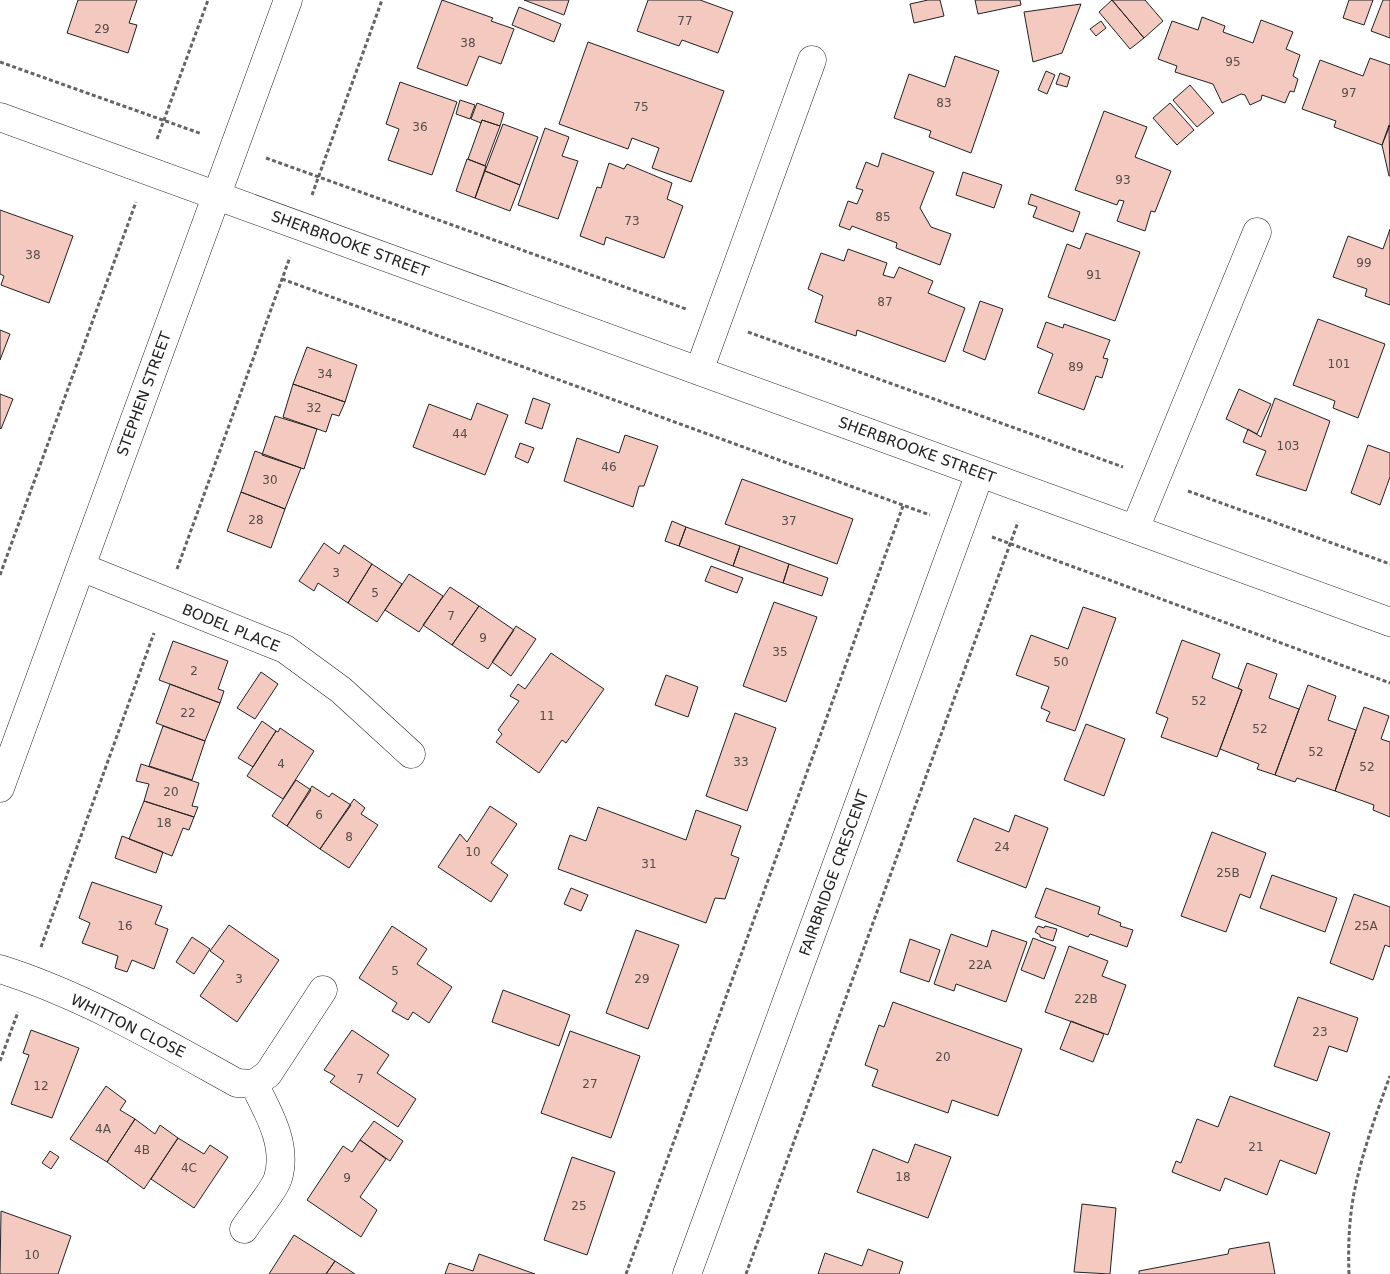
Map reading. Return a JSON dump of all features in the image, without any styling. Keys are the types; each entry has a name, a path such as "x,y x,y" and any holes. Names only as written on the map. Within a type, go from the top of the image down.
{"street":[{"name":"STEPHEN STREET","path":"0,788 288,0"},
{"path":"699,371 812,60"},
{"name":"SHERBROOKE STREET","path":"0,117 1390,622"},
{"path":"1135,529 1257,232"},
{"name":"FAIRBRIDGE CRESCENT","path":"688,1274 980,473"},
{"name":"BODEL PLACE","path":"80,567 285,649 341,690 411,754"},
{"name":"WHITTON CLOSE","path":"0,969 30,978 142,1030 237,1083 254,1084"},
{"path":"244,1229 278,1179 281,1157 274,1124 254,1084 268,1074 323,990"}],"path":[{"path":"0,575 136,204 208,0"},
{"path":"382,0 318,176 1390,564"},
{"path":"0,62 164,121"},
{"path":"0,1061 282,279 1390,683"},
{"path":"746,1274 1029,490"},
{"path":"626,1274 903,505"},
{"path":"1349,1274 1348,1246 1354,1194 1372,1127 1390,1076"}],"building":[{"path":"78,0 137,0 129,23 137,25 128,53 67,33"},
{"path":"442,0 493,18 491,21 514,29 501,64 479,56 467,86 417,68"},
{"path":"524,0 569,0 564,15"},
{"path":"648,0 700,0 733,12 718,53 682,40 679,46 637,31"},
{"path":"928,0 940,0 944,16 914,23 910,4"},
{"path":"975,0 1020,0 1021,5 978,14"},
{"path":"1112,0 1144,38 1130,49 1099,12"},
{"path":"1112,0 1145,0 1163,21 1144,38"},
{"path":"1349,0 1373,0 1364,25 1343,18"},
{"path":"1383,0 1390,0 1390,38 1371,31"},
{"path":"1081,4 1062,53 1033,62 1024,12"},
{"path":"519,7 561,24 554,42 512,25"},
{"path":"1202,17 1225,26 1223,32 1253,43 1261,20 1293,32 1286,49 1300,55 1293,76 1298,79 1294,92 1290,91 1285,103 1262,95 1261,100 1250,105 1245,95 1241,94 1222,103 1213,84 1175,72 1177,66 1158,59 1172,21 1198,30"},
{"path":"1101,21 1106,28 1096,36 1090,29"},
{"path":"588,42 724,91 691,182 652,168 659,148 632,138 628,149 559,124"},
{"path":"955,56 999,71 971,153 929,137 931,131 894,118 909,74 945,87"},
{"path":"1370,58 1390,65 1390,125 1382,145 1334,127 1336,121 1302,109 1320,60 1363,76"},
{"path":"1046,71 1055,75 1047,94 1038,90"},
{"path":"1060,73 1070,77 1067,87 1056,84"},
{"path":"400,82 457,102 432,175 388,160 399,129 386,124"},
{"path":"1190,85 1214,113 1197,127 1173,100"},
{"path":"460,100 475,105 470,119 456,114"},
{"path":"477,103 504,113 500,126 482,120 481,123 471,119"},
{"path":"1170,103 1194,130 1177,145 1153,118"},
{"path":"1104,111 1147,127 1135,157 1171,171 1155,212 1151,211 1145,231 1117,221 1124,201 1119,200 1117,205 1075,190"},
{"path":"482,120 500,126 485,166 468,159"},
{"path":"503,124 538,137 520,185 485,171"},
{"path":"1389,125 1390,176 1382,145"},
{"path":"545,128 569,137 562,156 578,161 558,219 518,205"},
{"path":"882,153 934,172 920,208 931,227 951,234 940,265 896,248 897,243 852,226 850,230 839,226 848,201 857,204 863,190 856,188 866,162 878,167"},
{"path":"467,159 486,166 475,198 456,191"},
{"path":"609,163 624,169 627,164 672,183 667,199 683,206 664,258 606,237 604,245 580,236 597,187 601,188"},
{"path":"485,171 520,185 510,211 475,198"},
{"path":"963,172 1002,185 994,208 956,195"},
{"path":"1031,194 1080,212 1073,232 1033,217 1037,207 1028,204"},
{"path":"0,210 73,236 49,303 1,285 4,276 0,274"},
{"path":"1390,229 1390,305 1365,296 1367,289 1333,277 1348,236 1383,249"},
{"path":"1086,233 1140,252 1115,321 1048,297 1067,244 1080,249"},
{"path":"848,249 887,263 883,275 894,278 899,267 933,281 928,293 965,308 945,362 857,330 856,336 815,322 823,296 808,289 821,253 844,261"},
{"path":"980,301 1003,309 985,360 963,351"},
{"path":"1318,319 1385,344 1358,418 1333,408 1335,401 1293,385"},
{"path":"1046,322 1063,328 1064,324 1110,340 1103,358 1108,359 1102,378 1096,376 1084,410 1038,393 1053,354 1037,347"},
{"path":"0,330 10,334 0,360"},
{"path":"307,347 357,365 345,402 293,384"},
{"path":"293,384 345,402 339,416 332,414 326,432 283,417"},
{"path":"1239,389 1271,404 1257,434 1226,419"},
{"path":"0,394 13,399 1,429 0,428"},
{"path":"533,398 550,404 542,429 525,423"},
{"path":"1275,398 1330,421 1306,491 1256,475 1266,451 1243,442 1248,429 1261,437"},
{"path":"477,403 508,415 485,475 413,447 429,404 471,420"},
{"path":"275,416 317,429 304,469 262,455"},
{"path":"625,435 658,446 644,486 639,486 633,507 564,481 577,438 619,453"},
{"path":"520,443 534,448 528,463 515,457"},
{"path":"1368,445 1390,453 1390,477 1380,505 1351,493"},
{"path":"255,451 301,468 285,509 241,492"},
{"path":"742,479 853,519 837,564 725,524"},
{"path":"241,492 285,509 271,548 227,531"},
{"path":"672,521 686,527 679,546 665,541"},
{"path":"686,527 740,546 733,566 679,546"},
{"path":"324,543 339,554 344,545 372,564 348,603 318,583 314,591 299,581"},
{"path":"740,546 789,564 783,583 733,566"},
{"path":"372,564 402,584 377,622 348,603"},
{"path":"789,564 828,578 822,596 783,583"},
{"path":"711,566 743,578 737,593 705,581"},
{"path":"409,574 443,596 419,632 385,610"},
{"path":"450,587 479,606 452,645 423,625"},
{"path":"774,602 817,617 786,702 743,686"},
{"path":"479,606 514,630 488,669 452,645"},
{"path":"1083,607 1116,618 1075,731 1046,721 1050,712 1041,708 1049,687 1016,675 1031,635 1068,649"},
{"path":"516,626 536,639 511,676 492,662"},
{"path":"1182,640 1220,654 1212,678 1242,690 1217,757 1161,737 1168,718 1156,713"},
{"path":"173,641 228,661 218,689 224,691 220,703 159,680"},
{"path":"551,653 604,689 566,743 562,740 539,773 496,742 502,734 498,730 519,701 510,696 518,684 525,689"},
{"path":"1247,663 1277,674 1269,698 1299,709 1275,775 1257,769 1259,764 1220,749 1242,690 1238,688"},
{"path":"261,672 278,684 255,719 237,708"},
{"path":"666,675 698,687 688,717 655,705"},
{"path":"170,684 220,703 205,741 156,723"},
{"path":"1308,685 1336,696 1328,720 1356,730 1335,791 1297,778 1295,782 1275,775"},
{"path":"1364,707 1389,716 1381,739 1390,742 1390,817 1373,810 1374,805 1335,791"},
{"path":"735,713 776,728 747,811 706,796"},
{"path":"262,721 276,731 253,767 238,758"},
{"path":"1086,724 1125,739 1104,796 1064,780"},
{"path":"163,726 205,741 192,780 149,766"},
{"path":"280,728 314,751 283,799 247,776 276,731 278,732"},
{"path":"141,764 199,783 192,806 198,807 194,817 144,801 149,784 136,781"},
{"path":"296,780 311,790 287,826 272,816"},
{"path":"312,786 329,797 332,793 351,805 320,849 287,826"},
{"path":"354,799 365,808 361,814 378,825 349,868 320,849"},
{"path":"144,801 194,817 189,830 183,828 172,856 129,839"},
{"path":"490,806 517,824 491,863 508,875 491,902 438,867 460,834 467,842"},
{"path":"598,807 686,840 696,810 741,826 731,855 739,858 725,899 715,898 706,923 558,869 570,835 586,841"},
{"path":"1015,815 1048,828 1026,888 957,861 974,818 1009,832"},
{"path":"1212,832 1266,853 1250,898 1240,894 1226,932 1181,916"},
{"path":"122,836 163,852 156,873 115,858"},
{"path":"1272,875 1337,898 1325,932 1260,908"},
{"path":"92,882 162,906 155,924 168,929 154,969 132,960 127,972 115,968 118,956 82,943 90,923 79,918"},
{"path":"571,888 588,895 581,911 564,904"},
{"path":"1046,888 1100,907 1098,914 1121,923 1120,926 1133,930 1127,947 1090,934 1088,937 1035,917"},
{"path":"1354,894 1390,907 1390,947 1385,945 1373,980 1330,963"},
{"path":"229,925 279,960 237,1022 200,996 224,961 210,951"},
{"path":"392,926 427,949 417,964 452,987 429,1023 413,1012 408,1020 392,1011 397,1003 359,978"},
{"path":"1038,926 1057,929 1053,941 1040,937 1035,932"},
{"path":"636,930 679,945 648,1029 606,1013"},
{"path":"992,930 1027,942 1006,1002 956,984 954,991 934,984 951,934 987,947"},
{"path":"192,937 210,949 194,974 176,962"},
{"path":"1033,938 1056,947 1044,979 1021,970"},
{"path":"910,939 940,950 929,982 900,972"},
{"path":"1069,946 1108,961 1102,976 1126,985 1108,1035 1045,1012"},
{"path":"503,990 570,1015 559,1046 492,1022"},
{"path":"1298,997 1358,1018 1347,1052 1329,1046 1317,1081 1274,1066"},
{"path":"893,1002 1022,1049 998,1116 952,1100 948,1113 872,1086 878,1070 865,1065 879,1025 884,1027"},
{"path":"1071,1021 1104,1034 1093,1062 1060,1049"},
{"path":"31,1030 79,1048 52,1118 11,1104 29,1055 23,1053"},
{"path":"352,1030 389,1055 377,1073 416,1099 398,1127 330,1082 335,1076 324,1070"},
{"path":"570,1031 640,1056 611,1138 541,1113"},
{"path":"106,1086 126,1101 120,1110 135,1119 107,1162 70,1139"},
{"path":"1230,1096 1330,1133 1316,1174 1280,1160 1267,1195 1225,1178 1220,1191 1172,1172 1176,1161 1181,1163 1197,1119 1218,1127"},
{"path":"135,1119 155,1134 160,1125 178,1138 144,1189 107,1162"},
{"path":"374,1121 403,1141 390,1161 360,1140"},
{"path":"178,1138 204,1154 210,1145 228,1157 194,1208 151,1179"},
{"path":"360,1140 386,1159 360,1197 377,1210 361,1237 307,1200 343,1146 352,1152"},
{"path":"915,1144 951,1157 928,1218 857,1192 873,1149 908,1163"},
{"path":"50,1151 59,1157 51,1169 42,1163"},
{"path":"572,1157 615,1172 587,1255 544,1240"},
{"path":"1082,1204 1116,1208 1110,1274 1074,1272"},
{"path":"1,1211 71,1236 58,1274 0,1274"},
{"path":"294,1235 335,1261 326,1274 269,1274"},
{"path":"1269,1242 1275,1274 1139,1274 1139,1271 1228,1254 1229,1249"},
{"path":"868,1249 903,1262 899,1274 818,1274 825,1253 862,1266"},
{"path":"479,1254 535,1274 445,1274 449,1263 473,1271"},
{"path":"335,1261 355,1274 326,1274"}]}
